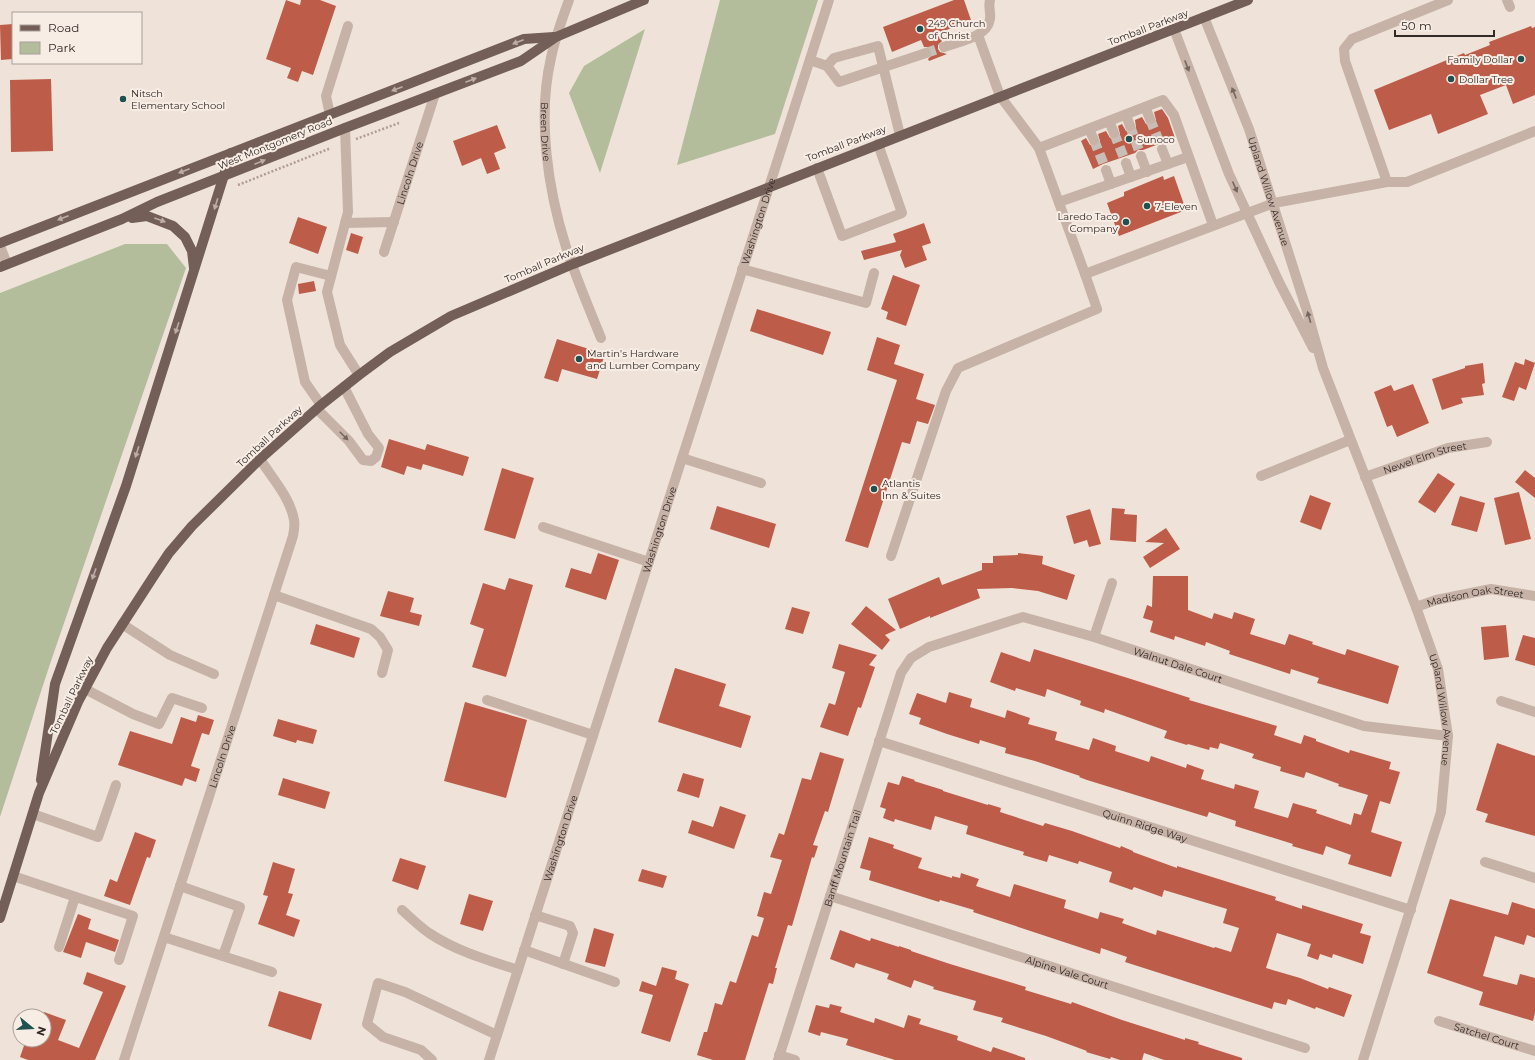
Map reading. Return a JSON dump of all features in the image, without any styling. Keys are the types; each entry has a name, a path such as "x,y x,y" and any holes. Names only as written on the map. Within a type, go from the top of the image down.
{"main road":[{"name":"West Montgomery Road","path":"4,265 122,220 157,202 521,61 556,36 644,0"},
{"name":"Tomball Parkway","path":"39,794 85,689 107,648 169,553 192,526 260,460 319,407 390,352 451,316 573,264 769,186 1248,0"},
{"name":"West Montgomery Road","path":"0,244 524,40 556,36"},
{"path":"0,918 39,794 55,684 126,486 231,153"},
{"path":"122,220 147,216 173,226 185,237 192,251 194,274"}],"street":[{"name":"Breen Drive","path":"568,0 550,59 546,95 546,145 548,169 555,206 566,248 601,338"},
{"name":"Washington Drive","path":"489,1060 829,0"},
{"path":"944,46 978,35 985,29 990,19 990,0"},
{"path":"1387,182 1345,61 1344,49 1352,39 1448,0"},
{"name":"Upland Willow Avenue","path":"1204,17 1249,129 1274,203 1323,368 1416,607 1438,669 1448,736 1441,812 1363,1060"},
{"path":"330,115 326,96 348,26"},
{"name":"Upland Willow Avenue","path":"1174,29 1229,174 1279,282 1323,368"},
{"path":"891,556 946,391 958,368 1097,309 1039,148 1000,96 978,35"},
{"path":"827,66 834,58 878,46 882,68 900,135"},
{"path":"810,60 827,66 839,82 926,53"},
{"name":"Lincoln Drive","path":"384,252 435,94"},
{"path":"1039,148 1163,100 1174,115 1213,225"},
{"path":"1145,107 1150,120"},
{"path":"1126,115 1130,126"},
{"path":"1109,121 1114,133"},
{"path":"345,128 348,212 327,292 340,345 359,375"},
{"path":"1089,129 1094,140"},
{"path":"1085,274 1274,203 1387,182 1408,182 1535,131"},
{"path":"817,168 842,236 902,213 878,144"},
{"path":"1162,148 1168,164"},
{"path":"1141,156 1147,172"},
{"path":"1059,202 1188,157"},
{"path":"1126,163 1131,177"},
{"path":"1106,170 1111,184"},
{"path":"345,224 394,222"},
{"path":"0,244 4,265"},
{"path":"331,276 296,267 287,300 305,382 319,407 349,441 363,460 371,461 376,457 379,448 368,434 344,387"},
{"path":"742,270 866,303 874,273"},
{"path":"1261,476 1350,440"},
{"name":"Newel Elm Street","path":"1365,477 1448,448 1487,442"},
{"path":"682,458 761,483"},
{"name":"Lincoln Drive","path":"124,1060 293,536 295,521 286,498 260,460"},
{"path":"543,527 649,562"},
{"path":"1094,637 1112,583"},
{"name":"Madison Oak Street","path":"1416,607 1436,600 1491,589 1535,596"},
{"path":"274,595 371,629 380,637 388,650 382,673"},
{"name":"Walnut Dale Court","path":"911,658 929,647 1023,617 1094,637 1364,726 1448,736"},
{"path":"122,624 170,655 214,674"},
{"name":"Banff Mountain Trail","path":"778,1058 901,672 911,658"},
{"path":"85,689 133,714 159,724 172,698 202,708"},
{"path":"487,700 593,735"},
{"path":"1501,701 1535,712"},
{"name":"Quinn Ridge Way","path":"879,741 1411,910"},
{"path":"33,814 98,837 116,785"},
{"path":"1485,862 1535,878"},
{"path":"13,876 133,916 119,960"},
{"path":"180,886 240,906 223,956"},
{"name":"Alpine Vale Court","path":"830,896 1305,1048"},
{"path":"59,947 75,897"},
{"path":"402,910 428,932 453,947 480,958 518,970"},
{"path":"535,915 570,926 573,933 563,964"},
{"path":"164,937 272,972"},
{"path":"524,950 615,982"},
{"path":"432,1060 421,1050 382,1037 367,1024 378,983 405,992 497,1035"},
{"name":"Satchel Court","path":"1439,1021 1535,1051"},
{"path":"778,1058 795,1060"}],"path":[{"path":"353,140 398,123"},
{"path":"238,185 331,148"}],"green space":[{"path":"720,0 818,0 775,134 677,165"},
{"path":"645,29 600,173 569,93 584,66"},
{"path":"125,244 167,244 186,268 50,664 0,817 0,293"}],"building":[{"path":"286,0 300,5 301,0 320,0 336,6 313,75 302,71 298,82 287,78 291,68 266,59"},
{"path":"954,0 964,0 971,20 939,33 942,41 938,45 938,49 940,52 947,54 929,61 928,59 932,55 932,51 928,47 924,47 921,40 892,52 883,27"},
{"path":"12,24 12,59 1,60 0,25"},
{"path":"1531,26 1532,28 1535,27 1535,95 1513,104 1506,85 1480,95 1488,114 1438,134 1431,114 1389,130 1374,90 1464,53 1465,55 1490,45 1489,42"},
{"path":"51,79 53,151 11,152 10,80"},
{"name":"Sunoco","path":"1162,109 1168,118 1175,138 1143,150 1138,150 1135,153 1093,169 1081,141 1086,138 1090,145 1096,146 1100,141 1098,134 1106,131 1110,138 1116,139 1120,134 1118,126 1122,124 1126,131 1133,132 1136,127 1135,120 1142,117 1146,124 1152,125 1156,120 1154,112"},
{"path":"497,125 506,148 494,153 500,169 487,174 481,158 462,166 453,141"},
{"name":"7-Eleven","path":"1163,176 1164,180 1174,176 1186,210 1119,236 1107,203 1124,196 1124,192"},
{"path":"298,217 327,227 318,254 289,243"},
{"path":"924,223 931,243 922,246 927,260 905,268 900,255 902,250 864,260 861,251 896,242 893,234"},
{"path":"351,233 363,237 358,254 346,250"},
{"path":"893,275 920,285 906,326 886,319 888,312 881,309"},
{"path":"314,281 316,291 299,294 298,284"},
{"path":"757,309 831,332 823,355 750,331"},
{"name":"Atlantis Inn & Suites","path":"877,337 900,345 894,364 924,374 916,399 935,405 928,424 917,421 910,444 902,442 868,548 845,541 897,380 867,370"},
{"path":"557,339 605,354 597,379 562,369 558,382 544,378"},
{"path":"1525,359 1535,363 1526,390 1519,387 1514,401 1502,397 1515,362 1524,365"},
{"path":"1483,363 1485,383 1482,384 1484,395 1461,398 1463,403 1442,410 1432,379 1465,368 1465,366"},
{"path":"1413,384 1429,423 1397,437 1392,425 1387,427 1374,392 1391,385 1394,391"},
{"path":"389,439 425,450 427,444 469,457 463,476 423,464 421,470 407,466 404,475 381,467"},
{"path":"502,468 534,478 515,539 484,530"},
{"path":"1525,470 1535,478 1535,498 1515,482"},
{"path":"1438,473 1455,484 1435,513 1418,502"},
{"path":"1519,492 1531,539 1505,545 1494,498"},
{"path":"1310,495 1331,503 1321,530 1300,522"},
{"path":"1460,496 1485,503 1477,532 1451,525"},
{"path":"717,506 776,524 769,548 710,529"},
{"path":"1112,508 1125,509 1124,514 1137,515 1136,542 1110,540"},
{"path":"1090,509 1101,544 1089,547 1087,540 1074,544 1066,516"},
{"path":"1166,528 1180,549 1150,568 1143,557 1164,543 1145,542"},
{"path":"598,553 619,560 606,600 565,587 571,568 591,574"},
{"path":"1018,553 1043,556 1042,564 1075,575 1067,600 1038,591 1012,588 977,589 980,598 930,618 930,616 900,629 888,599 939,577 942,585 982,570 982,563 993,563 993,556 1018,555"},
{"path":"1153,576 1188,576 1188,610 1212,619 1214,613 1232,619 1234,612 1255,619 1250,634 1285,645 1289,634 1313,642 1312,644 1345,655 1347,649 1399,666 1388,704 1317,683 1319,678 1291,669 1290,674 1229,654 1230,651 1206,642 1205,646 1175,636 1174,640 1150,632 1153,621 1143,618 1147,605 1152,607"},
{"path":"509,578 533,585 506,677 472,667 484,629 470,624 483,583 505,590"},
{"path":"388,591 414,598 410,612 422,615 419,626 380,616"},
{"path":"866,606 896,630 885,635 890,640 882,650 851,624"},
{"path":"792,607 810,612 803,634 785,629"},
{"path":"316,624 360,638 354,658 310,644"},
{"path":"1506,625 1509,657 1484,660 1481,627"},
{"path":"1523,635 1535,638 1535,666 1515,660"},
{"path":"839,644 877,655 869,665 875,667 861,708 858,707 848,736 820,727 829,703 835,705 845,672 832,668"},
{"path":"1034,649 1190,698 1189,700 1277,726 1274,735 1301,744 1304,735 1349,753 1350,750 1391,762 1389,769 1400,772 1390,804 1380,801 1371,832 1402,842 1391,877 1348,864 1351,855 1326,846 1323,855 1292,846 1293,844 1235,826 1236,821 1209,812 1207,817 1087,780 1079,777 1080,776 1035,761 1005,753 1006,748 980,740 979,744 947,734 919,724 921,718 909,714 917,693 946,703 949,692 972,699 970,707 1005,718 1007,710 1030,718 1028,724 1057,732 1055,740 1089,750 1093,738 1116,746 1115,751 1149,762 1151,756 1186,768 1187,764 1204,770 1201,779 1234,789 1235,784 1259,791 1254,808 1288,818 1293,803 1317,810 1316,813 1351,825 1354,813 1361,815 1368,795 1338,786 1339,784 1306,772 1304,778 1280,771 1281,767 1252,758 1254,754 1220,743 1218,749 1210,747 1209,750 1164,738 1167,731 1105,709 1104,713 1080,705 1081,701 1047,689 1045,697 1016,688 1015,691 990,682 1001,652 1030,662"},
{"path":"675,668 726,684 719,706 751,716 741,748 658,722"},
{"path":"465,702 527,720 506,798 444,781"},
{"path":"198,715 214,720 209,735 202,733 191,766 200,769 196,782 185,778 182,786 118,765 130,731 172,744 181,717 196,722"},
{"path":"278,719 317,730 313,744 297,740 296,743 273,736"},
{"path":"1497,743 1535,756 1535,836 1485,822 1488,814 1476,810"},
{"path":"820,752 844,759 828,812 825,811 813,845 818,846 814,858 812,857 792,926 788,925 775,968 777,968 773,984 769,983 745,1060 713,1060 697,1055 704,1032 707,1032 715,1003 722,1005 730,981 736,983 752,935 758,937 764,918 757,916 764,892 771,894 782,860 770,857 779,833 784,835 802,778 811,780"},
{"path":"683,773 704,779 699,798 677,791"},
{"path":"902,776 943,791 1001,808 1000,812 1043,826 1045,823 1120,848 1121,846 1177,868 1177,866 1276,897 1275,900 1302,909 1302,905 1363,924 1360,933 1371,936 1363,964 1333,954 1332,958 1320,954 1318,960 1307,956 1311,944 1277,933 1266,968 1300,978 1328,989 1329,987 1352,995 1344,1017 1316,1007 1315,1009 1288,999 1286,1005 1274,1002 1272,1009 1125,962 1127,957 1101,948 1100,954 973,912 974,910 940,900 939,902 869,880 871,871 860,868 869,837 894,845 893,848 922,858 918,868 952,878 952,876 960,878 961,873 979,879 976,886 1010,897 1014,884 1066,900 1064,908 1098,919 1100,912 1124,919 1122,923 1156,935 1157,930 1231,952 1239,928 1223,923 1227,909 1164,890 1162,897 1134,887 1132,890 1109,882 1112,872 1079,861 1078,864 1049,855 1047,862 1023,855 1024,852 966,834 968,826 935,816 931,830 895,819 894,822 883,818 886,809 880,807 888,782 899,785"},
{"path":"283,778 330,792 325,809 278,795"},
{"path":"720,806 746,815 734,849 688,833 692,820 713,827"},
{"path":"135,832 156,840 150,858 147,857 130,905 104,896 110,879 117,882"},
{"path":"400,858 426,866 418,890 392,881"},
{"path":"273,862 295,869 288,893 293,894 286,915 300,920 294,937 258,924 268,896 263,895"},
{"path":"642,869 667,876 663,888 638,881"},
{"path":"469,894 493,901 483,931 460,924"},
{"path":"1450,899 1508,915 1512,902 1535,909 1535,938 1527,935 1524,945 1495,936 1483,976 1517,985 1520,974 1535,978 1535,1013 1533,1021 1479,1005 1483,992 1427,973"},
{"path":"78,914 91,919 88,929 119,940 115,952 86,942 81,958 63,952"},
{"path":"594,928 614,934 605,967 585,962"},
{"path":"840,930 870,941 871,938 899,946 950,964 1026,987 1025,990 1071,1004 1072,1002 1185,1040 1185,1038 1199,1042 1198,1044 1242,1058 1242,1060 1164,1060 1144,1053 1142,1060 1120,1060 1111,1057 1110,1059 1086,1052 1087,1051 1046,1036 1001,1022 1003,1018 973,1010 976,1001 933,989 934,987 914,980 911,988 887,979 889,974 856,963 854,968 830,959"},
{"path":"662,967 677,971 675,979 689,984 670,1042 641,1033 653,995 639,991 642,981 656,986"},
{"path":"87,972 126,986 95,1060 28,1060 20,1057 23,1048 52,1048 52,1015 66,1020 58,1040 79,1048 103,992 83,984"},
{"path":"279,991 322,1004 311,1040 268,1026"},
{"path":"830,1004 842,1007 840,1012 874,1023 875,1018 904,1028 908,1015 921,1019 919,1024 958,1036 957,1040 991,1052 993,1047 1025,1058 1025,1060 895,1060 846,1045 848,1039 821,1032 820,1036 808,1032 816,1005 829,1008"}],"tunnel":[{"path":"926,53 944,47"},
{"path":"1150,119 1162,149"},
{"path":"1130,126 1141,156"},
{"path":"1114,133 1126,163"},
{"path":"1094,140 1106,170"}],"place":[{"name":"249 Church of Christ","path":"920,29"},
{"name":"Family Dollar","path":"1521,59"},
{"name":"Dollar Tree","path":"1451,79"},
{"name":"Nitsch Elementary School","path":"123,99"},
{"name":"Sunoco","path":"1129,139"},
{"name":"7-Eleven","path":"1147,206"},
{"name":"Laredo Taco Company","path":"1126,222"},
{"name":"Martin's Hardware and Lumber Company","path":"579,359"},
{"name":"Atlantis Inn & Suites","path":"874,489"}]}
